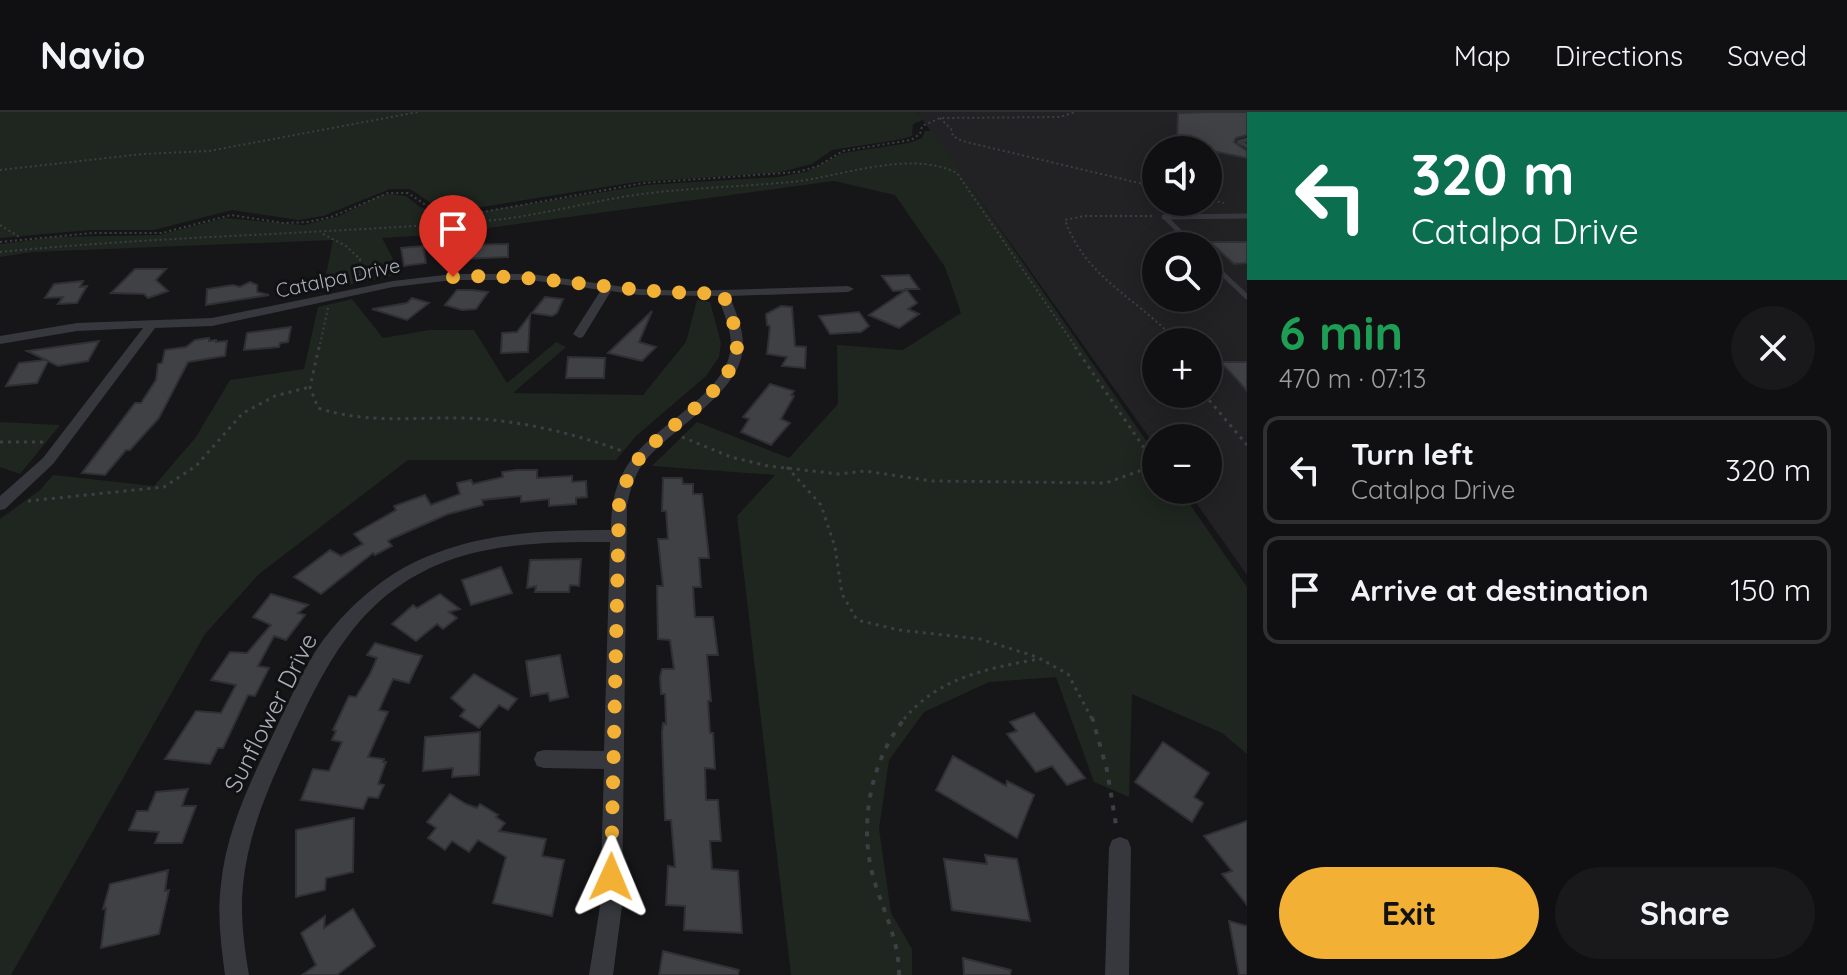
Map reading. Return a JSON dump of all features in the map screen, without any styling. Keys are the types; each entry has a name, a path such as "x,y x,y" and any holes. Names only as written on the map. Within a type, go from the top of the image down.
{"street":[{"name":"Catalpa Drive","path":"0,340 77,327 225,320 360,291 423,280 472,276 531,277 659,293 848,289"},
{"path":"579,334 608,287"},
{"path":"601,975 611,906 617,536 624,486 640,458 715,389 734,360 736,337 723,293"},
{"path":"3,502 48,461 152,324"},
{"name":"Sunflower Drive","path":"237,975 230,936 229,897 243,822 318,663 337,636 368,603 407,574 462,549 523,537 617,536"},
{"path":"544,759 614,760"},
{"path":"1117,975 1120,848"}],"lane":[{"path":"1247,140 1239,142 1247,146"},
{"path":"1164,217 1247,216"},
{"path":"1164,217 1180,232"},
{"path":"1222,273 1247,297"}],"path":[{"path":"0,170 143,154 209,151 418,112"},
{"path":"0,242 93,233 162,233 231,215 284,223 308,222 331,217 388,193 408,193 433,210 483,212 644,183 780,175 818,166 837,153 852,148 911,140 920,134 922,126 940,118 1060,117 1075,112"},
{"path":"940,118 951,129 953,136 962,141 1142,184"},
{"path":"1164,217 1084,216 1065,220 1068,237 1091,270 1166,328"},
{"path":"0,225 22,239"},
{"path":"319,233 334,238 359,258 362,264 360,291"},
{"path":"328,298 328,313 310,387 318,408 343,418 377,421 481,419 552,429 640,458"},
{"path":"3,502 90,493 145,492 172,484 212,450 226,428 249,407 288,390 310,387"},
{"path":"1216,408 1247,445"},
{"path":"667,431 750,463 787,467 821,505 835,547 842,594 857,620 881,629 977,638 1005,644 1067,673 1090,713 1108,768 1120,848"},
{"path":"0,442 62,442"},
{"path":"899,975 897,944 881,904 870,861 868,804 878,762 896,729 934,691 968,676 1038,659"}],"shaded area":[{"path":"0,112 917,112 923,120 913,124 912,136 832,150 812,164 777,173 636,182 464,210 435,206 410,189 390,189 323,216 298,220 232,210 154,230 89,230 0,238"},
{"path":"917,112 1247,112 1247,575 1197,504 1222,504 1222,424 1142,424 1142,427"},
{"path":"925,131 932,131 1142,435 1142,504 1190,504 1247,587 1247,754 1222,733 1132,694 1129,797 1094,782 1056,677 989,682 924,712 889,760 879,829 891,913 912,949 912,975 791,975 737,516 775,475 652,466 697,422 789,458 838,404 837,345 903,350 961,313 945,267 895,195 834,181 444,234 382,238 401,274 323,290 333,240 32,252 0,257 0,244 55,237 159,235 225,218 304,225 339,216 379,196 391,194 406,196 433,212 461,215 646,185 778,177 806,172 843,153 909,143 922,138"},
{"path":"352,299 383,338 429,330 474,330 507,383 556,342 566,347 513,393 643,395 686,342 697,300 710,302 721,343 719,357 706,376 636,436 616,460 408,460 259,574 205,634 11,975 0,975 0,519 40,490 53,475 154,486 196,437 230,380 304,369 318,307"},
{"path":"0,422 60,425 20,474 0,467"}],"building":[{"path":"1247,112 1247,135 1236,138 1234,142 1247,151 1247,158 1222,153 1222,136 1177,136 1178,113"},
{"path":"1222,242 1247,242 1247,263 1234,264 1222,253"},
{"path":"508,244 508,257 460,259 462,245"},
{"path":"423,246 426,263 404,266 401,248"},
{"path":"135,269 166,269 156,280 168,291 148,298 144,294 111,293"},
{"path":"909,275 919,289 906,289 917,303 908,309 919,314 899,328 869,315 906,290 893,291 882,276"},
{"path":"83,281 80,287 87,286 77,303 58,304 63,297 45,298 54,284"},
{"path":"250,282 257,285 257,292 269,295 206,305 207,289 233,285 240,287"},
{"path":"457,290 488,292 476,309 462,310 445,305"},
{"path":"545,297 563,299 557,313 552,316 532,313"},
{"path":"412,298 429,303 407,320 372,309 407,303"},
{"path":"781,306 792,307 795,346 806,347 805,368 782,366 787,357 767,354 770,326 767,325 766,314"},
{"path":"652,311 639,342 656,347 642,361 608,353"},
{"path":"859,312 869,326 861,332 830,334 819,316"},
{"path":"530,315 528,352 501,353 502,333 517,332"},
{"path":"291,327 288,342 280,343 279,347 244,350 247,333"},
{"path":"209,338 209,341 227,341 225,356 188,362 159,418 130,450 126,450 105,475 82,473 135,403 141,403 156,380 158,364 162,363 165,350 186,347 195,340"},
{"path":"99,341 88,361 58,366 48,361 37,383 6,386 19,363 46,360 27,351"},
{"path":"568,357 605,358 604,378 566,378"},
{"path":"1222,362 1247,362 1247,391"},
{"path":"770,384 794,391 781,419 790,423 771,445 741,432 749,419 743,417"},
{"path":"537,470 537,478 572,476 572,482 586,481 587,497 576,498 576,504 549,506 549,499 521,502 521,496 482,500 483,505 448,514 391,539 388,541 392,546 375,555 373,553 321,594 294,577 330,550 341,556 363,544 354,534 396,510 394,506 425,495 431,505 460,494 457,483 471,480 473,484 503,477 502,472"},
{"path":"663,478 682,478 683,484 693,484 693,494 702,494 709,558 699,558 701,587 693,587 695,617 713,617 718,655 707,655 710,733 713,733 715,769 705,768 706,800 718,800 721,841 710,841 712,869 738,871 742,933 684,930 685,906 666,905 668,866 675,867 671,820 665,820 662,733 663,723 666,724 665,694 661,694 660,677 662,669 674,669 670,640 658,639 657,586 663,586 658,539 668,539 666,511 662,511"},
{"path":"581,559 579,586 570,585 569,592 535,592 536,586 527,588 530,560"},
{"path":"501,567 512,593 471,605 462,580"},
{"path":"271,594 308,605 298,613 305,615 286,640 274,636 258,666 269,668 255,696 248,695 223,748 218,748 210,764 165,759 196,711 221,713 236,685 211,680 230,652 247,653 271,625 253,617"},
{"path":"440,594 460,609 449,612 457,618 443,629 437,624 416,641 392,624 413,605 417,608"},
{"path":"375,643 422,656 409,683 393,679 379,710 388,712 368,757 386,762 378,784 384,785 378,798 368,797 363,809 301,800 313,769 329,771 342,742 332,740 336,731 333,730 349,696 356,697 370,674 377,658 367,655"},
{"path":"560,655 568,697 550,701 548,693 531,696 526,661"},
{"path":"474,674 517,699 508,710 499,705 479,728 460,716 465,710 451,698"},
{"path":"1034,713 1085,778 1067,785 1052,766 1036,772 1007,734 1017,731 1010,722"},
{"path":"480,732 479,775 452,777 453,768 423,771 425,737"},
{"path":"1163,742 1209,773 1194,797 1203,803 1192,822 1135,782"},
{"path":"953,756 1006,786 1007,781 1034,795 1017,838 936,790"},
{"path":"188,789 182,806 196,806 182,843 155,843 159,832 129,830 137,811 148,811 156,792"},
{"path":"450,794 477,808 480,804 498,815 496,817 505,823 499,831 546,839 542,856 564,860 552,916 493,903 506,857 478,840 469,852 452,841 445,850 428,838 436,828 427,822"},
{"path":"354,818 353,872 326,878 325,890 296,897 296,830"},
{"path":"1247,821 1247,905 1222,874 1232,871 1204,836"},
{"path":"985,855 1017,859 1030,921 952,910 944,859 987,864"},
{"path":"168,870 165,891 169,890 159,934 101,948 106,908 103,909 110,884"},
{"path":"353,909 375,946 337,975 302,975 316,965 301,933 325,916 324,928"},
{"path":"1229,921 1247,926 1247,975 1239,975"},
{"path":"663,951 739,970 738,975 659,975"},
{"path":"963,958 1011,970 1010,975 964,975"}],"route":[{"path":"453,277 531,277 639,292 723,293 735,330 737,348 726,376 640,458 624,486 619,505 611,877"}]}
